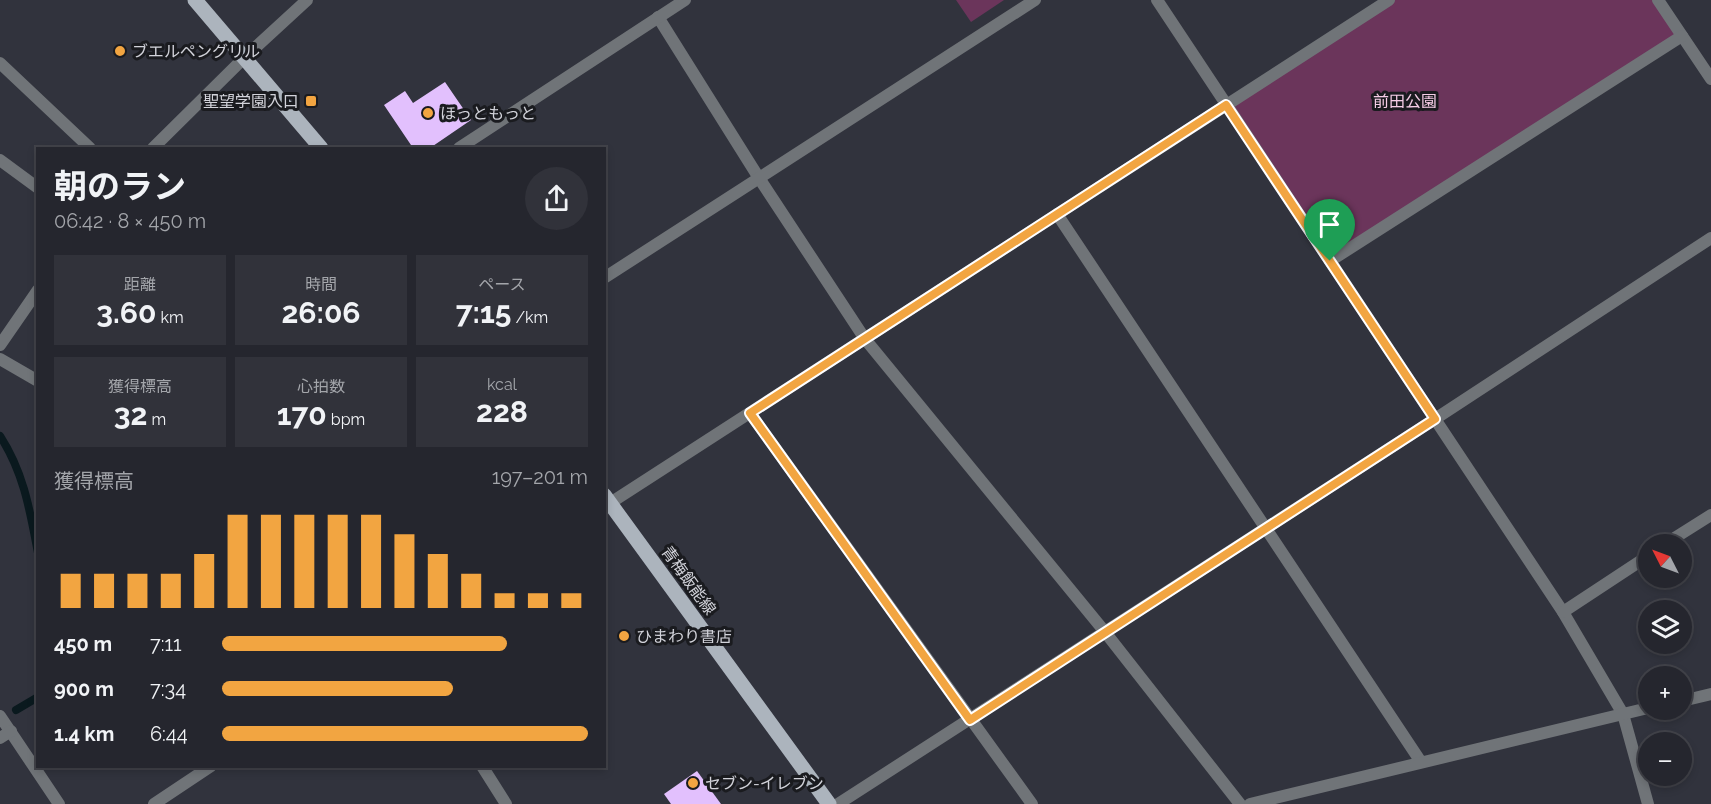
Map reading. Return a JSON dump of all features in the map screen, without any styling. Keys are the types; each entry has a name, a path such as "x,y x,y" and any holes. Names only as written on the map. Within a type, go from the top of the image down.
{"main road":[{"path":"195,0 320,147"},
{"name":"青梅飯能線","path":"607,502 830,804"}],"street":[{"path":"154,147 245,57 307,0"},
{"path":"461,147 685,0"},
{"path":"606,277 1035,0"},
{"path":"1156,0 1563,612 1623,714 1648,804"},
{"path":"607,502 750,413 1389,0"},
{"path":"1658,0 1711,80"},
{"path":"658,17 864,339 1105,632 1240,804"},
{"path":"1330,261 1682,36"},
{"path":"0,63 89,147"},
{"path":"0,160 36,187"},
{"path":"1057,214 1421,762"},
{"path":"838,804 1266,529 1711,238"},
{"path":"0,345 36,293"},
{"path":"0,359 36,380"},
{"path":"750,413 1032,804"},
{"path":"1680,534 1711,514"},
{"path":"1563,612 1638,563"},
{"path":"1692,698 1711,694"},
{"path":"1250,804 1638,710"},
{"path":"0,716 5,734 59,804"},
{"path":"154,804 208,768"},
{"path":"483,768 506,804"}],"green space":[{"path":"956,0 1004,0 971,22"},
{"name":"前田公園","path":"1389,0 1658,0 1682,36 1330,261 1226,105"}],"building":[{"name":"ほっともっと","path":"445,82 471,120 431,147 412,147 384,105 405,91 413,103"},
{"name":"セブン-イレブン","path":"697,771 721,804 671,804 664,794"}],"waterway":[{"path":"0,436 20,478 36,543"},
{"path":"16,710 36,698"}],"place":[{"name":"ブエルペングリル","path":"120,51"},
{"name":"聖望学園入口","path":"311,101"},
{"name":"ほっともっと","path":"428,113"},
{"name":"ひまわり書店","path":"624,636"},
{"name":"セブン-イレブン","path":"693,783"}],"route":[{"path":"1226,105 1330,261 1435,419 970,720 750,413 1226,105"}]}
